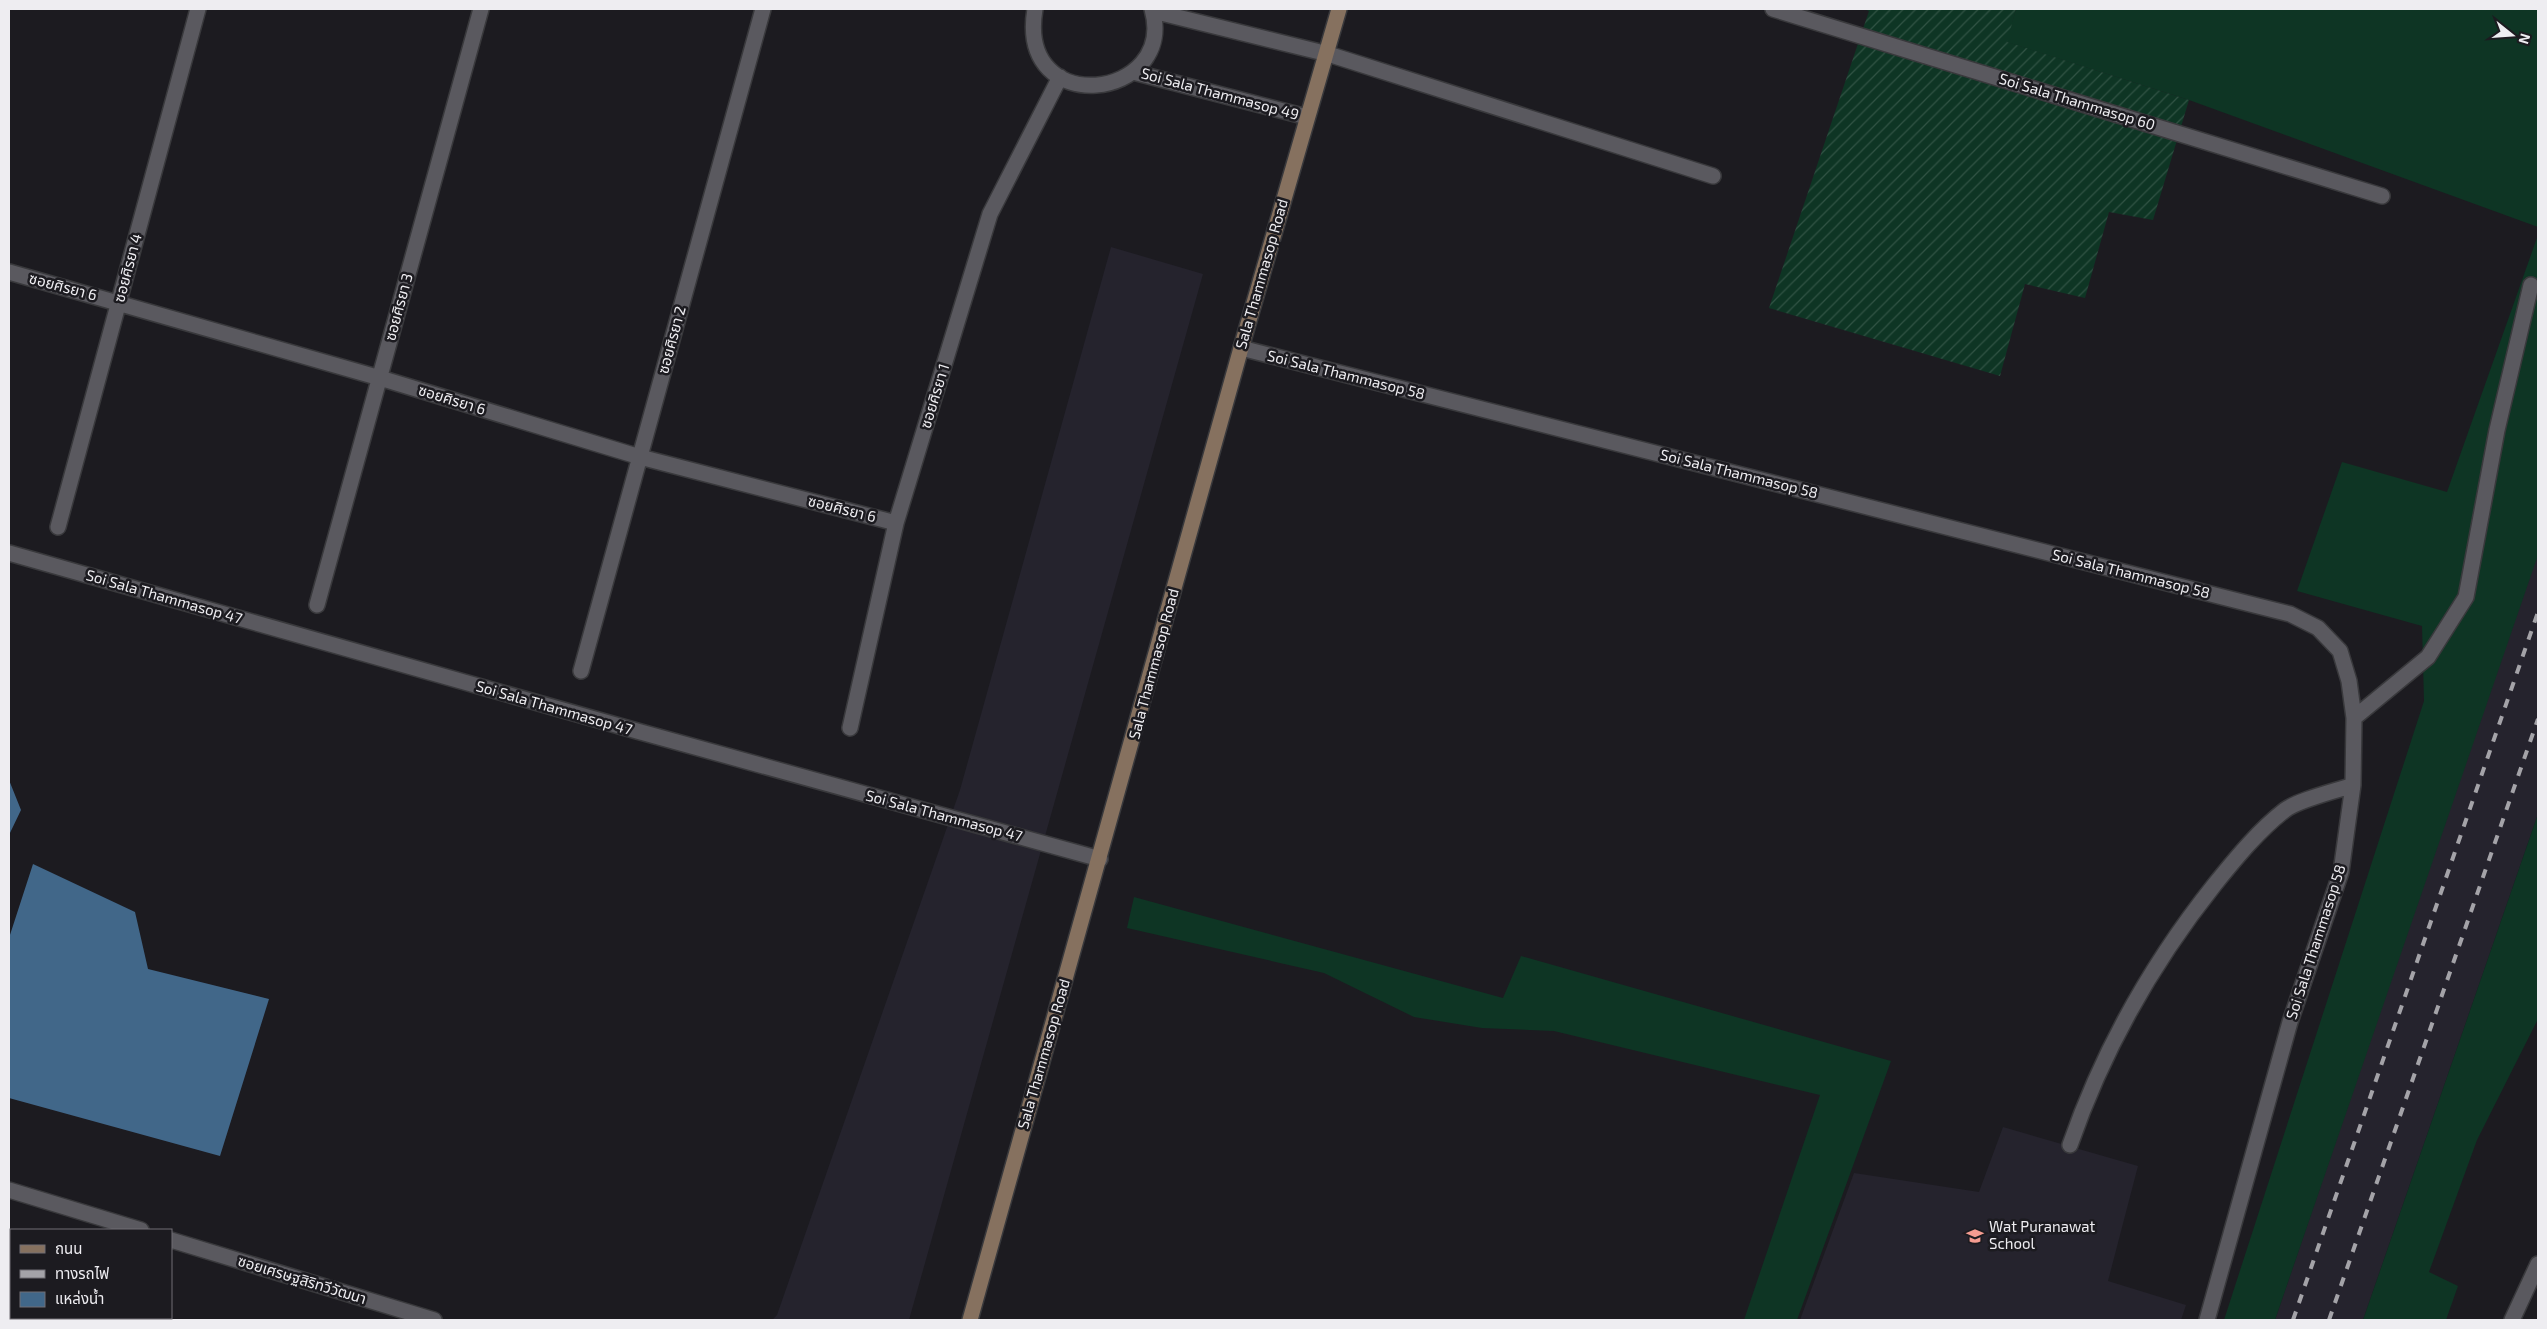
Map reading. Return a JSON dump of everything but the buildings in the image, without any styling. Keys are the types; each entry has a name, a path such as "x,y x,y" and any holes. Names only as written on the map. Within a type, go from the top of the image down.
{"street":[{"name":"ซอยศิรยา 4","path":"58,527 198,9"},
{"name":"ซอยศิรยา 3","path":"318,605 481,9"},
{"name":"ซอยศิรยา 2","path":"581,670 763,9"},
{"name":"Soi Sala Thammasop 49","path":"1035,9 1032,27 1036,47 1046,64 1060,77 1078,85 1098,87 1116,82 1133,72 1144,59 1152,44 1154,28 1152,10 1328,54 1714,176"},
{"name":"Sala Thammasop Road","path":"970,1320 1241,348 1307,117 1328,54 1339,9"},
{"name":"Soi Sala Thammasop 60","path":"1773,9 1805,13 2382,196"},
{"name":"Soi Sala Thammasop 49","path":"1133,72 1307,117"},
{"name":"ซอยศิรยา 1","path":"850,728 896,523 990,214 1060,77"},
{"name":"ซอยศิรยา 6","path":"9,272 380,378 640,457 896,523"},
{"path":"2354,718 2428,657 2466,597 2497,430 2531,285"},
{"name":"Soi Sala Thammasop 58","path":"1241,348 2290,614 2318,628 2340,651 2349,681 2354,718 2353,785 2341,872 2290,1022 2207,1320"},
{"name":"Soi Sala Thammasop 47","path":"9,554 627,729 1100,859"},
{"path":"2070,1145 2083,1109 2138,995 2171,941 2199,904 2238,856 2286,809 2353,785"},
{"path":"9,1190 138,1229"},
{"name":"ซอยเศรษฐสิริทวีวัฒนา","path":"172,1240 434,1320"},
{"path":"2512,1320 2538,1264"}],"shaded area":[{"path":"1111,247 1203,274 909,1320 772,1320 777,1315 960,790"},
{"path":"2538,547 2538,814 2363,1320 2275,1320"},
{"name":"Wat Puranawat School","path":"2003,1127 2138,1166 2108,1281 2186,1305 2181,1320 1800,1320 1854,1173 1979,1192"}],"green space":[{"path":"1864,9 2016,9 2007,42 2189,100 2153,220 2109,212 2085,298 2025,284 2000,376 1769,308 1869,11"},
{"path":"2016,9 2538,9 2538,227 2189,100 2006,42"},
{"path":"2538,235 2538,555 2275,1320 2224,1320 2424,701 2422,626 2297,591 2342,462 2447,492"},
{"path":"2538,814 2538,1019 2477,1140 2429,1272 2458,1286 2446,1320 2363,1320"},
{"path":"1134,897 1503,998 1521,956 1891,1061 1797,1320 1744,1320 1820,1095 1554,1031 1482,1028 1414,1017 1324,973 1127,928"}],"water":[{"path":"9,780 21,810 9,835"},
{"path":"33,864 135,912 148,969 269,999 220,1156 9,1098 9,938"}],"railway":[{"path":"2293,1320 2538,612"},
{"path":"2329,1320 2538,719"}],"place":[{"name":"Wat Puranawat School","path":"1975,1236"}]}
